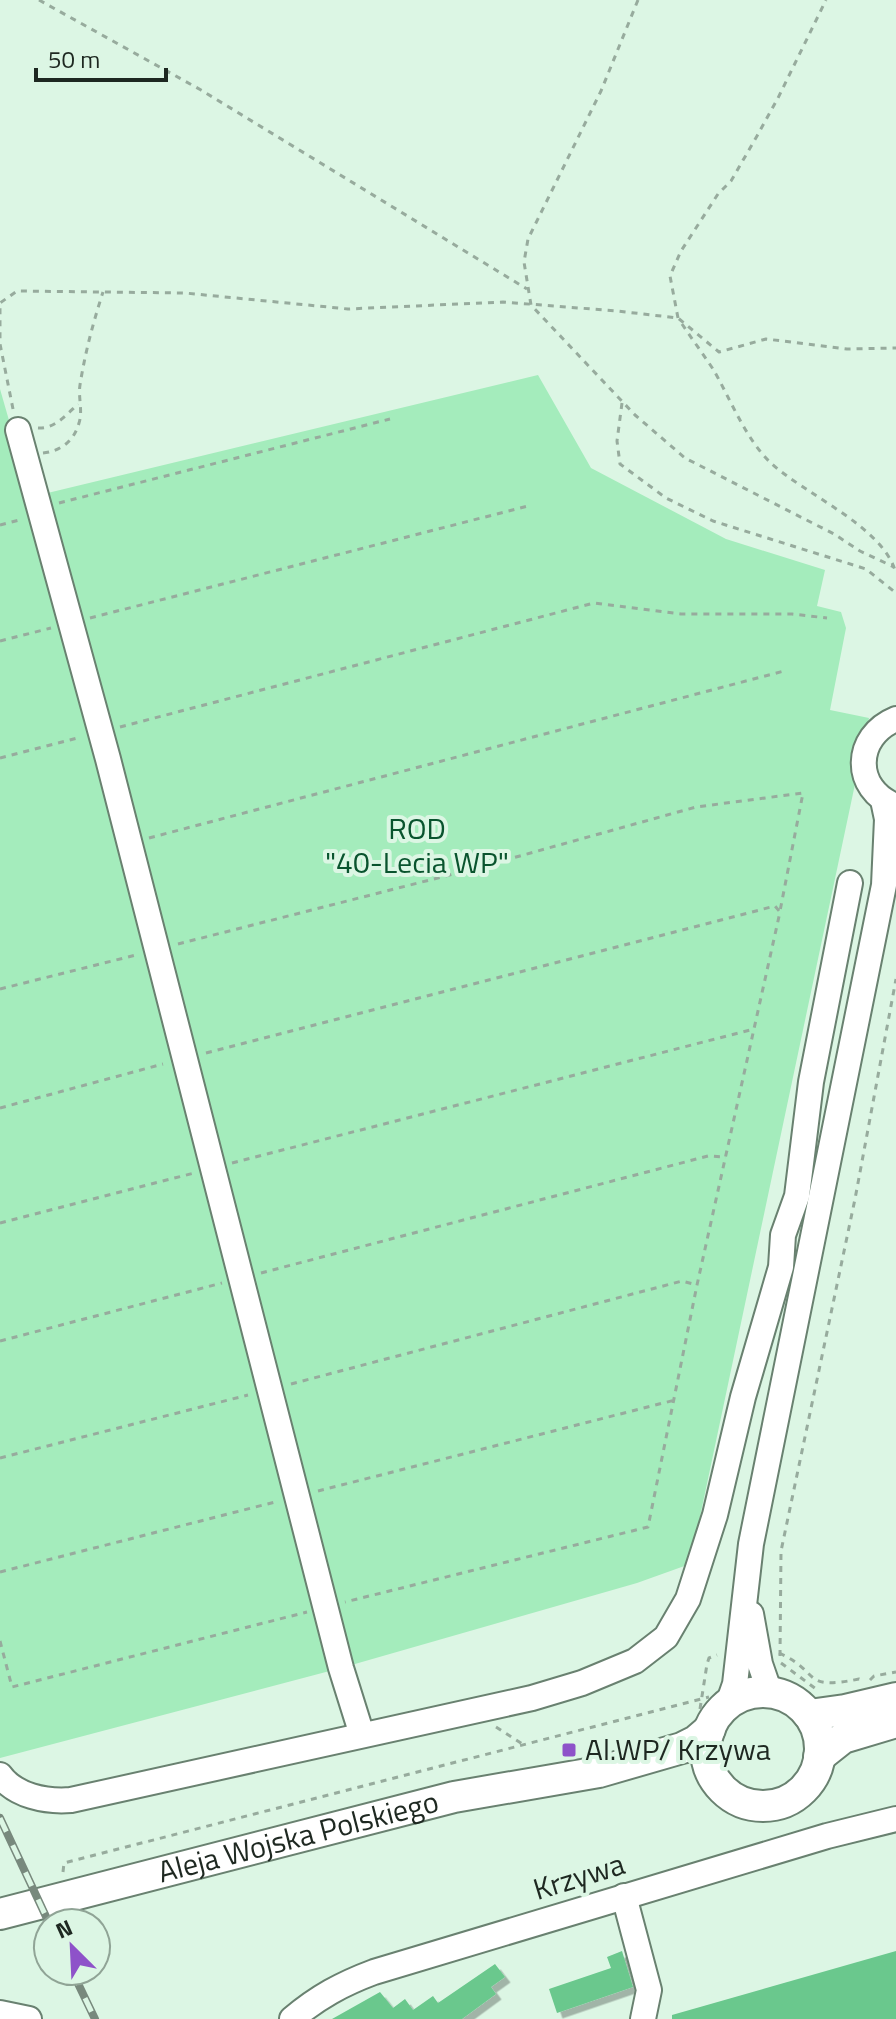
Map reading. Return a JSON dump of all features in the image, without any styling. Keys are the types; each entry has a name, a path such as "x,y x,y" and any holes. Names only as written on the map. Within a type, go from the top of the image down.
{"main road":[{"path":"770,1693 791,1700 809,1715 818,1735 819,1757 806,1786 788,1801 765,1806 734,1799 717,1784 707,1764 706,1752 715,1702 748,1694 770,1693"},
{"path":"809,1715 896,1698"},
{"path":"819,1757 843,1738 896,1722"},
{"name":"Aleja Wojska Polskiego","path":"0,1914 439,1801 599,1772 682,1748 710,1729"},
{"name":"Aleja Wojska Polskiego","path":"599,1772 688,1770 706,1776 717,1784"}],"street":[{"path":"22,421 41,515 186,1058 325,1607 362,1735"},
{"path":"715,1702 735,1684 751,1544 884,885 890,803 866,779 864,758 877,730 896,719"},
{"path":"884,885 896,854"},
{"path":"0,1775 14,1789 56,1801 71,1800 473,1712 582,1683 635,1661 666,1637 688,1599 715,1515 743,1397 781,1267 783,1235 797,1196 811,1082 850,883"},
{"path":"743,1397 781,1404"},
{"path":"747,1592 760,1664 770,1693"},
{"name":"Krzywa","path":"292,2019 319,1996 345,1983 624,1896 827,1836 896,1819"},
{"path":"624,1896 649,1990 643,2019"},
{"path":"0,2013 29,2019"}],"path":[{"path":"39,0 201,90 528,290"},
{"path":"638,0 601,91 528,239 524,262 531,305 622,403 685,458 894,567"},
{"path":"826,0 752,145 731,181 718,194 681,251 670,276 678,318 714,371 734,411 769,461 872,536 896,574"},
{"path":"103,292 90,333 80,387 80,422 66,445 57,451 34,454 0,344 0,303 17,291 103,292 185,293 348,309 503,302 678,318 719,352 766,339 847,349 896,348"},
{"path":"22,421 46,428 80,403"},
{"path":"622,403 617,441 620,464 666,498 713,521 866,569 896,593"},
{"path":"41,515 54,504 390,419"},
{"path":"0,641 528,506"},
{"path":"0,758 594,603 681,614 792,614 827,618"},
{"path":"130,843 784,671"},
{"path":"0,989 473,869 696,807 803,793 648,1527 12,1687 0,1641"},
{"path":"0,1108 775,906 780,912"},
{"path":"780,1662 781,1551 855,1199 896,980"},
{"path":"0,1223 754,1029"},
{"path":"0,1341 708,1156 726,1157"},
{"path":"0,1458 682,1281 697,1285"},
{"path":"0,1572 676,1400"},
{"path":"64,1863 524,1745 715,1702"},
{"path":"473,1712 524,1745"}],"green space":[{"name":"ROD \"40-Lecia WP\"","path":"538,375 591,468 726,539 825,570 817,606 841,612 846,628 830,710 869,718 690,1564 637,1583 341,1668 0,1758 0,389 31,497"}],"building":[{"path":"622,1951 633,1987 557,2013 549,1989 611,1968 607,1957"},
{"path":"896,1951 896,2019 672,2019 672,2015"},
{"path":"495,1964 505,1977 491,1987 496,1994 462,2019 332,2019 380,1992 393,2008 405,1999 413,2010 433,1996 438,2003"}],"railway":[{"path":"0,1818 42,1907"},
{"path":"80,1987 95,2019"}],"place":[{"name":"Al.WP/ Krzywa","path":"569,1750"}]}
